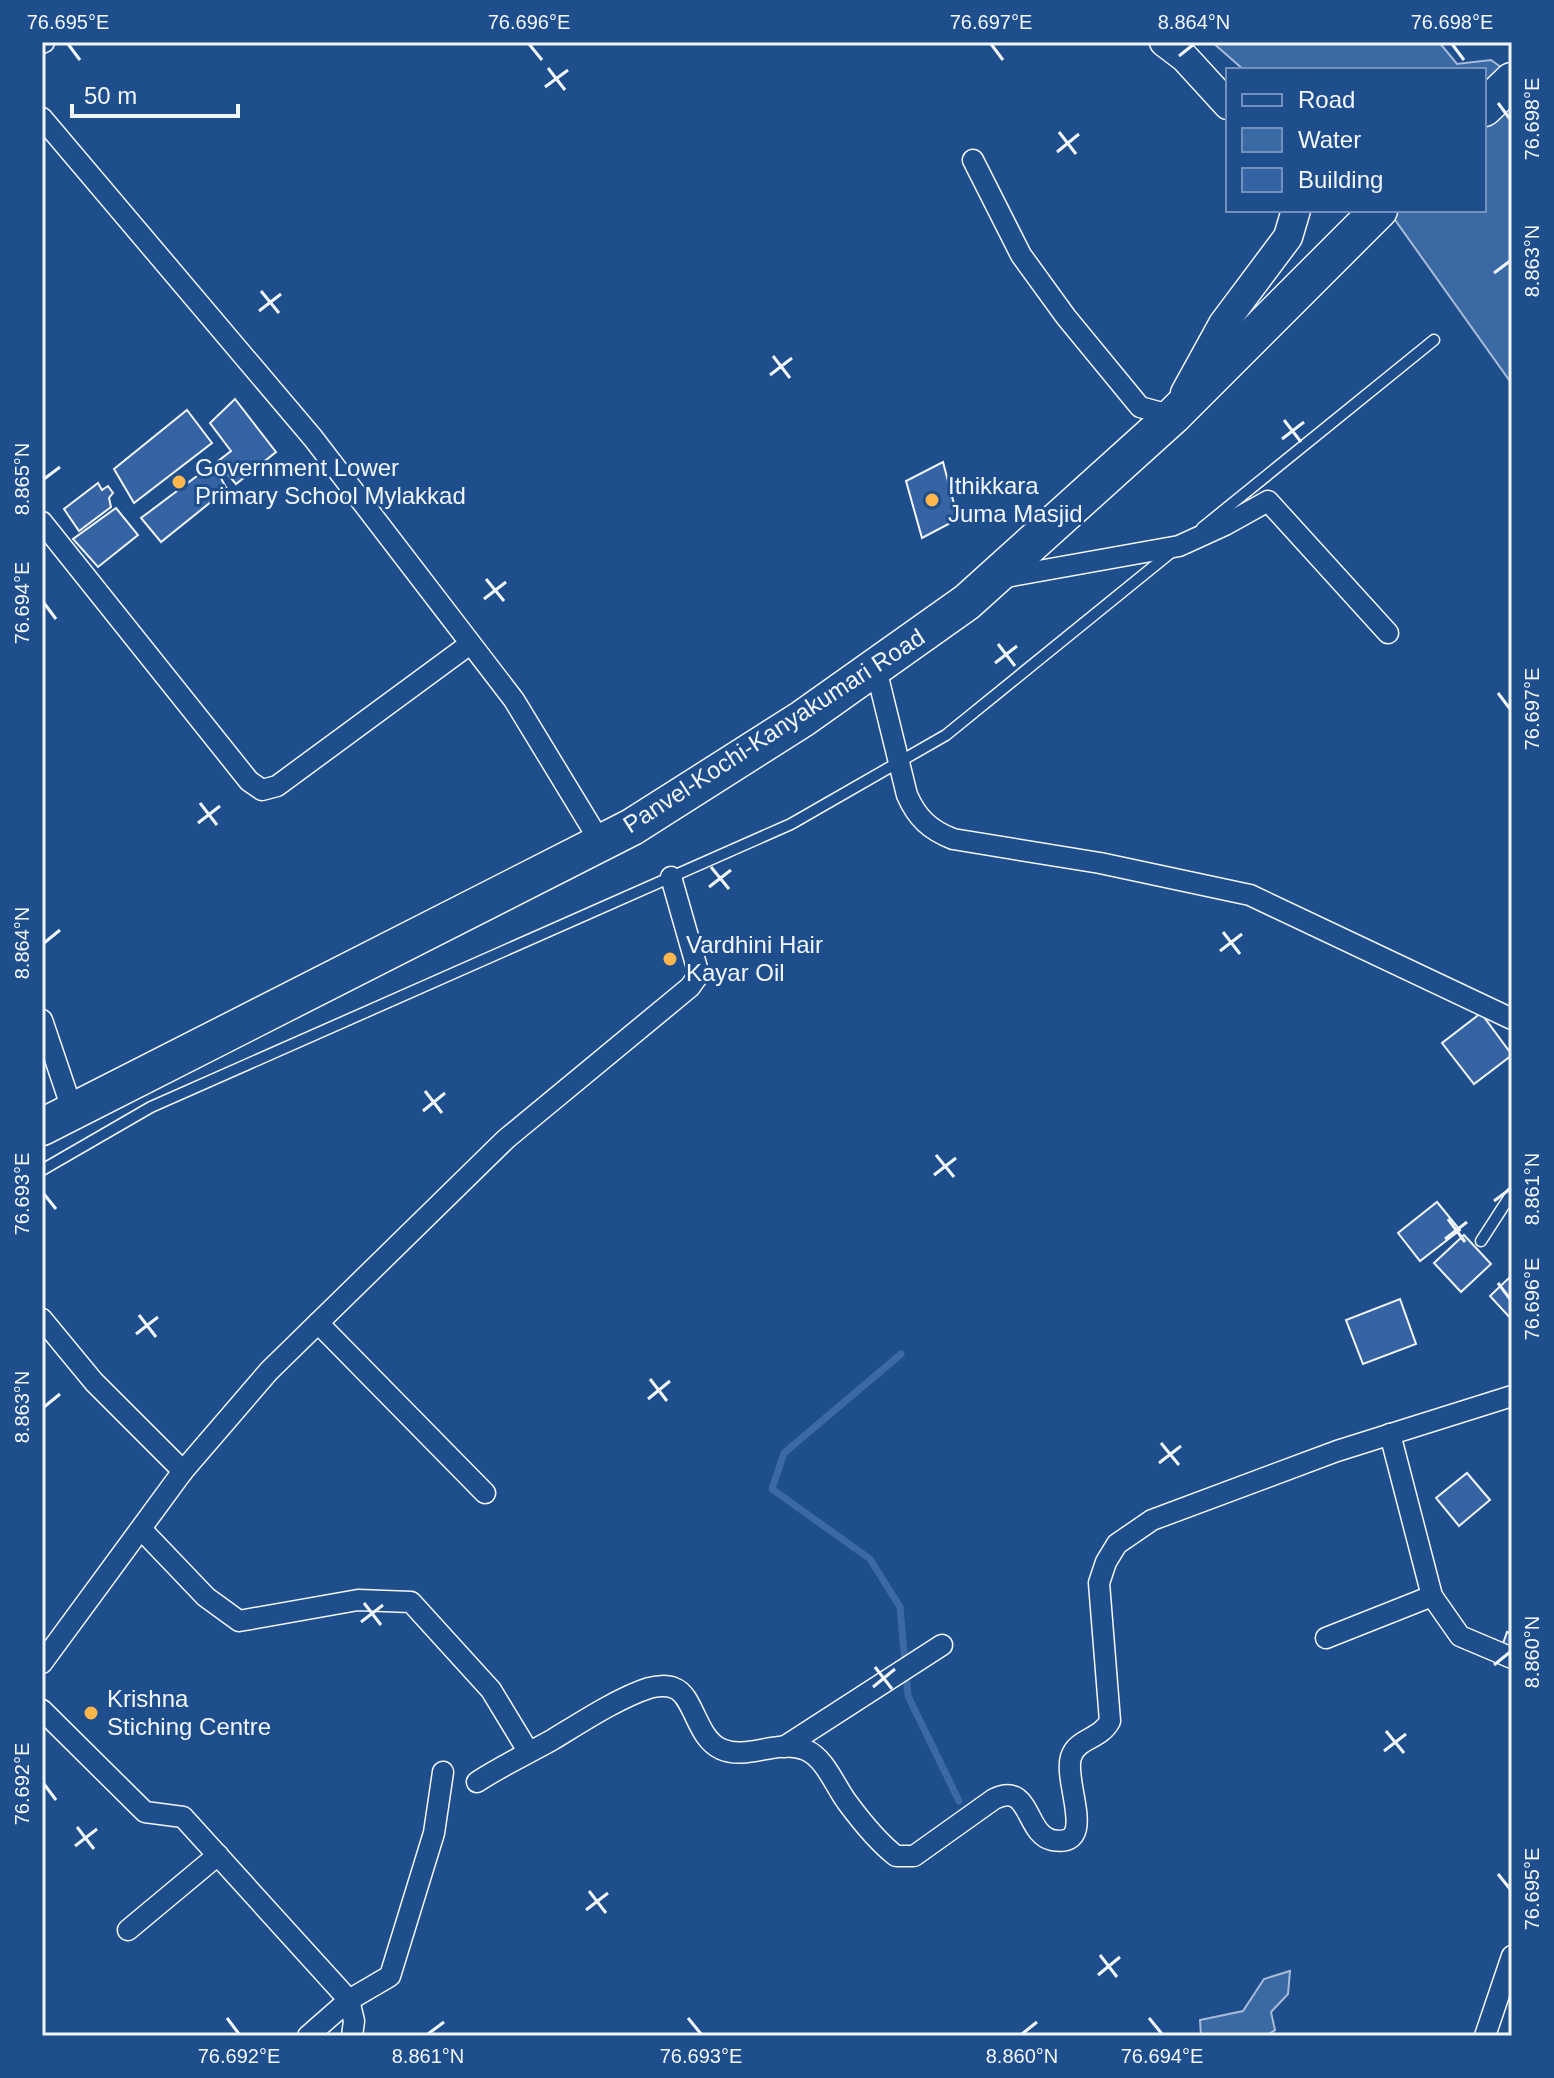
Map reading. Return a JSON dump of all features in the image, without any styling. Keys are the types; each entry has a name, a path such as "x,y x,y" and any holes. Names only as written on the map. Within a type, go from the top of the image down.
{"highway":[{"path":"1486,106 1512,81"},
{"name":"Panvel-Kochi-Kanyakumari Road","path":"57,1119 601,843 693,790 876,669 996,578 1173,416 1377,212"}],"main road":[{"path":"1164,42 1185,58 1226,103"},
{"path":"1173,416 1223,324 1288,237 1295,212"}],"street":[{"path":"42,118 313,438 514,700 601,843"},
{"path":"973,160 1021,255 1066,317 1140,407 1173,416"},
{"path":"996,578 1179,546 1268,501 1388,633"},
{"path":"42,522 249,781 262,790 277,786 470,644"},
{"path":"876,669 914,811 943,835 1115,866 1250,895 1512,1019"},
{"path":"42,1663 183,1471 269,1371 506,1139 690,987 697,977 697,968 671,877"},
{"path":"42,1020 57,1119"},
{"path":"42,1319 94,1382 183,1471"},
{"path":"318,1323 485,1493"},
{"path":"477,1782 528,1751 651,1687 667,1686 677,1688 704,1734 722,1749 739,1753 784,1747 799,1748 813,1754 846,1801 896,1856 914,1856 994,1799 1007,1795 1016,1797 1022,1803 1042,1835 1052,1840 1068,1840 1073,1838 1077,1829 1070,1770 1072,1753 1105,1731 1110,1721 1099,1583 1106,1562 1117,1544 1152,1520 1337,1451 1512,1396"},
{"path":"1390,1434 1432,1596 1460,1636 1512,1658"},
{"path":"141,1529 206,1597 239,1621 358,1600 411,1602 491,1690 528,1751"},
{"path":"1326,1638 1432,1596"},
{"path":"784,1747 942,1645"},
{"path":"42,1710 145,1812 183,1817 349,2000 354,2021 352,2036"},
{"path":"308,2036 349,2000 390,1976 434,1833 443,1772"},
{"path":"128,1930 218,1855"},
{"path":"1485,2036 1511,1962"}],"lane":[{"path":"42,1170 151,1107 791,824 946,735 1434,340"},
{"path":"1481,1241 1512,1193"}],"water":[{"path":"1212,42 1439,42 1457,64 1491,60 1512,75 1512,384 1389,212 1486,212 1486,68 1242,68"},
{"path":"1290,1971 1288,1994 1271,2012 1275,2030 1266,2036 1201,2036 1200,2020 1243,2011 1264,1979"}],"building":[{"path":"235,399 276,452 236,484 217,462 231,451 210,423"},
{"path":"187,410 212,443 134,503 114,469"},
{"name":"Ithikkara Juma Masjid","path":"943,462 958,519 922,538 906,481"},
{"path":"213,464 227,489 161,542 141,518"},
{"path":"98,483 102,490 108,486 113,493 109,498 111,507 79,531 64,509"},
{"path":"116,508 138,535 98,567 73,539"},
{"path":"1481,1013 1512,1055 1474,1084 1442,1043"},
{"path":"1437,1202 1460,1230 1420,1261 1398,1233"},
{"path":"1464,1235 1491,1264 1461,1292 1434,1263"},
{"path":"1512,1275 1512,1320 1490,1296"},
{"path":"1400,1299 1416,1344 1363,1364 1346,1320"},
{"path":"1467,1473 1490,1500 1459,1526 1436,1498"},
{"path":"1507,1632 1512,1634 1512,1659 1499,1655"}],"waterway":[{"path":"901,1354 784,1453 772,1489 870,1559 900,1607 908,1696 959,1801"}],"place":[{"name":"Government Lower Primary School Mylakkad","path":"179,482"},
{"name":"Ithikkara Juma Masjid","path":"932,500"},
{"name":"Vardhini Hair Kayar Oil","path":"670,959"},
{"name":"Krishna Stiching Centre","path":"91,1713"}]}
